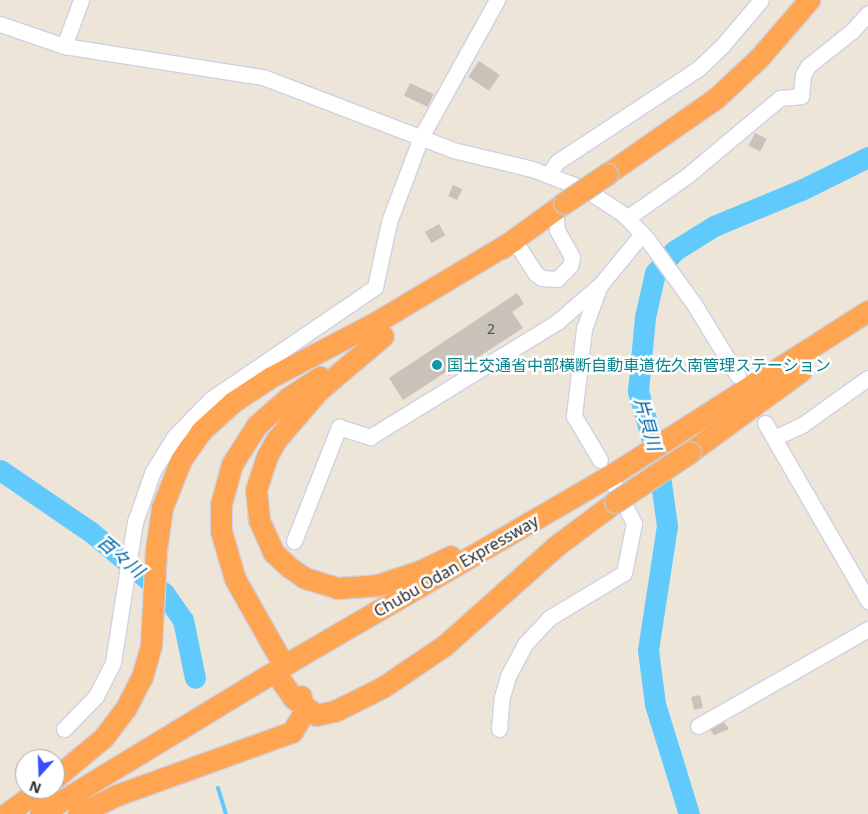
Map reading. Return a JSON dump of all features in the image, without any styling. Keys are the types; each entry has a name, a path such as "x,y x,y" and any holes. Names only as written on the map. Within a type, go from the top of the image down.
{"highway":[{"path":"273,657 226,586 212,542 211,497 221,461 234,436 265,402 514,240 715,99 759,58 809,0"},
{"name":"Chubu Odan Expressway","path":"40,814 293,660 611,476 747,381 868,311"},
{"path":"381,328 345,367 301,409 276,440 260,473 256,503 266,538 274,553 306,578 338,588 358,588 420,571 504,527 611,476 690,452 868,319"},
{"path":"65,770 104,737 126,708 147,660 154,610 158,529 167,490 181,460 201,431 254,387 381,328"},
{"path":"286,679 304,708 316,715 328,714 382,687 427,659 464,630 556,546 611,476"},
{"path":"78,814 117,795 292,732 302,720 304,708"},
{"path":"6,814 26,799"}],"street":[{"path":"64,46 81,0"},
{"path":"64,729 86,708 104,682 115,654 139,506 153,471 174,437 197,412 228,385 375,287 389,222 421,137 497,0"},
{"path":"549,174 557,162 592,137 658,98 698,68 761,0"},
{"path":"627,218 688,175 780,98 800,96 803,75 808,66 852,31 868,13"},
{"path":"0,24 64,46 263,77 453,150 549,174 585,189 627,218 644,237 681,286 747,381"},
{"path":"514,240 536,274 542,278 557,279 570,266 572,257 557,230 560,207"},
{"path":"294,541 338,427 370,437 558,322 601,284 644,237"},
{"path":"500,729 502,697 508,676 525,644 549,618 624,573 634,523 611,476 574,416 574,402 584,329 601,284"},
{"path":"774,438 826,409 868,378"},
{"path":"765,423 868,601"},
{"path":"698,726 868,629"}],"building":[{"path":"479,61 500,75 489,91 468,77"},
{"path":"410,83 434,94 428,107 404,96"},
{"path":"755,133 767,139 760,151 749,145"},
{"path":"453,185 462,189 457,200 448,196"},
{"path":"439,224 445,235 431,243 425,232"},
{"path":"517,293 524,304 512,312 523,328 449,376 446,372 403,400 389,378"},
{"path":"700,695 703,708 694,710 691,697"},
{"path":"724,722 729,729 714,735 710,730"}],"waterway":[{"name":"片貝川","path":"689,814 655,704 648,650 667,526 658,461 638,391 645,317 655,273 674,251 714,226 801,190 868,157"},
{"name":"百々川","path":"0,470 91,532 164,593 183,620 195,678"},
{"name":"百々川","path":"218,788 226,814"}],"place":[{"name":"国土交通省中部横断自動車道佐久南管理ステーション","path":"437,365"}]}
